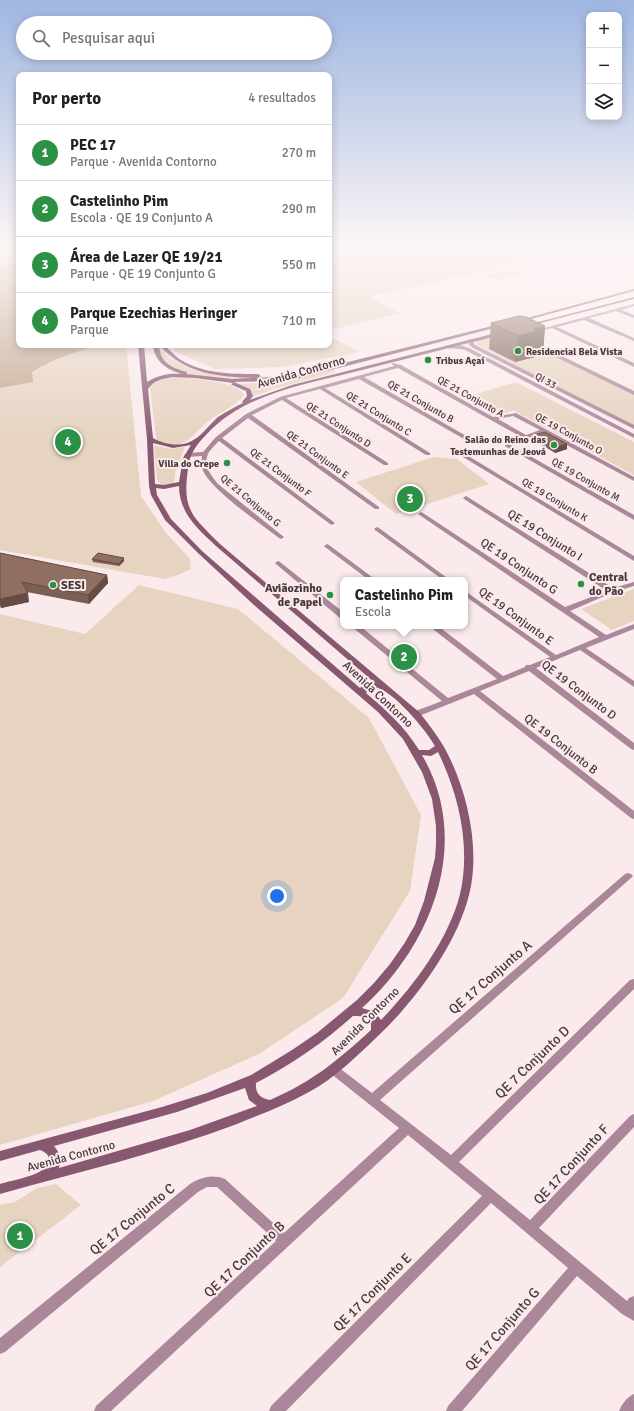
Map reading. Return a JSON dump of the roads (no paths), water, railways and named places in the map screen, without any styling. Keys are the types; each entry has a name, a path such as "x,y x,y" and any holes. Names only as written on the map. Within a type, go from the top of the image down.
{"main road":[{"path":"513,322 551,312"},
{"path":"520,328 581,312"},
{"path":"531,317 538,320 539,323"},
{"name":"Avenida Contorno","path":"195,376 218,380 246,382 279,379 320,371 506,324"},
{"name":"Avenida Contorno","path":"0,1189 179,1140 219,1126 312,1086 334,1070 401,1008 436,958 460,910 466,888 468,864 468,838 463,810 452,772 440,747 431,731 416,714 218,545 190,514 184,502 181,484 187,455 198,440 223,417 243,404 275,391 507,331"},
{"name":"Avenida Contorno","path":"0,1156 160,1112 205,1098 251,1079 302,1049 352,1012 373,992 397,965 423,918 434,887 440,861 441,839 438,806 427,776 415,752 395,724 181,534 168,520 160,508 152,486 150,439 141,348"},
{"path":"156,348 158,358 164,363 177,371 195,376"},
{"path":"165,348 178,359 190,366 218,373 249,376 320,371"},
{"path":"342,365 340,369 346,373"},
{"path":"145,389 149,383 162,377 180,375 195,376"},
{"path":"218,380 234,383 248,390 250,396 243,404"},
{"path":"150,439 157,444 172,447 188,444 198,440"},
{"path":"152,486 164,487 181,484"},
{"path":"362,694 365,687 370,685 386,687"},
{"path":"415,752 431,753 440,747"},
{"path":"352,1012 362,1011 371,1014 376,1020 376,1032"},
{"path":"251,1079 249,1086 255,1099 270,1105"},
{"path":"40,1145 47,1146 55,1155 54,1167 43,1177"}],"street":[{"path":"531,332 609,312"},
{"path":"621,312 634,317"},
{"path":"584,318 634,340"},
{"path":"552,327 634,365"},
{"path":"524,339 634,393"},
{"name":"QI 33","path":"472,340 473,346 634,427"},
{"name":"QI 33","path":"447,347 465,348 634,436"},
{"path":"490,361 499,359"},
{"name":"QE 21 Conjunto A","path":"390,361 525,437 544,431"},
{"path":"187,455 205,454 218,438 248,415 282,398 399,366"},
{"name":"QE 21 Conjunto B","path":"360,377 473,442"},
{"name":"QE 21 Conjunto C","path":"320,387 428,454"},
{"name":"QE 21 Conjunto D","path":"282,398 386,464"},
{"name":"QE 19 Conjunto O","path":"492,419 514,414 634,479"},
{"name":"QE 21 Conjunto E","path":"248,415 377,508"},
{"name":"QE 21 Conjunto F","path":"218,438 332,523"},
{"name":"QE 19 Conjunto M","path":"507,445 634,518"},
{"name":"QE 21 Conjunto G","path":"205,454 204,467 216,485 281,537"},
{"name":"QE 19 Conjunto K","path":"465,456 634,559"},
{"name":"QE 19 Conjunto I","path":"466,498 612,591"},
{"name":"QE 19 Conjunto G","path":"421,514 604,637"},
{"path":"377,529 443,577"},
{"path":"327,546 369,577"},
{"path":"278,563 340,614"},
{"path":"564,610 634,584"},
{"name":"QE 19 Conjunto E","path":"468,595 554,657"},
{"path":"416,714 501,678 604,637 632,628"},
{"path":"359,629 447,701"},
{"path":"437,629 501,678"},
{"path":"580,647 634,685"},
{"name":"QE 19 Conjunto D","path":"529,667 634,747"},
{"name":"QE 19 Conjunto B","path":"474,690 634,816"},
{"name":"QE 17 Conjunto A","path":"372,1100 628,876"},
{"name":"QE 7 Conjunto D","path":"451,1162 634,983"},
{"path":"334,1070 451,1162 576,1268 632,1309"},
{"name":"QE 17 Conjunto F","path":"530,1229 634,1119"},
{"name":"QE 17 Conjunto B","path":"101,1411 407,1128"},
{"name":"QE 17 Conjunto C","path":"0,1347 202,1183 216,1181 221,1183 285,1242"},
{"name":"QE 17 Conjunto E","path":"276,1411 491,1195"},
{"name":"QE 17 Conjunto G","path":"453,1411 576,1268"},
{"path":"626,1411 634,1401"}],"place":[{"name":"Residencial Bela Vista","path":"518,351"},
{"name":"Tribus Açaí","path":"428,360"},
{"name":"Parque Ezechias Heringer","path":"68,442"},
{"name":"Salão do Reino das Testemunhas de Jeová","path":"554,445"},
{"name":"Villa do Crepe","path":"227,463"},
{"name":"Área de Lazer QE 19/21","path":"410,499"},
{"name":"Central do Pão","path":"581,584"},
{"name":"SESI","path":"53,585"},
{"name":"Aviãozinho de Papel","path":"330,595"},
{"name":"Castelinho Pim","path":"404,657"},
{"name":"PEC 17","path":"20,1236"}]}
